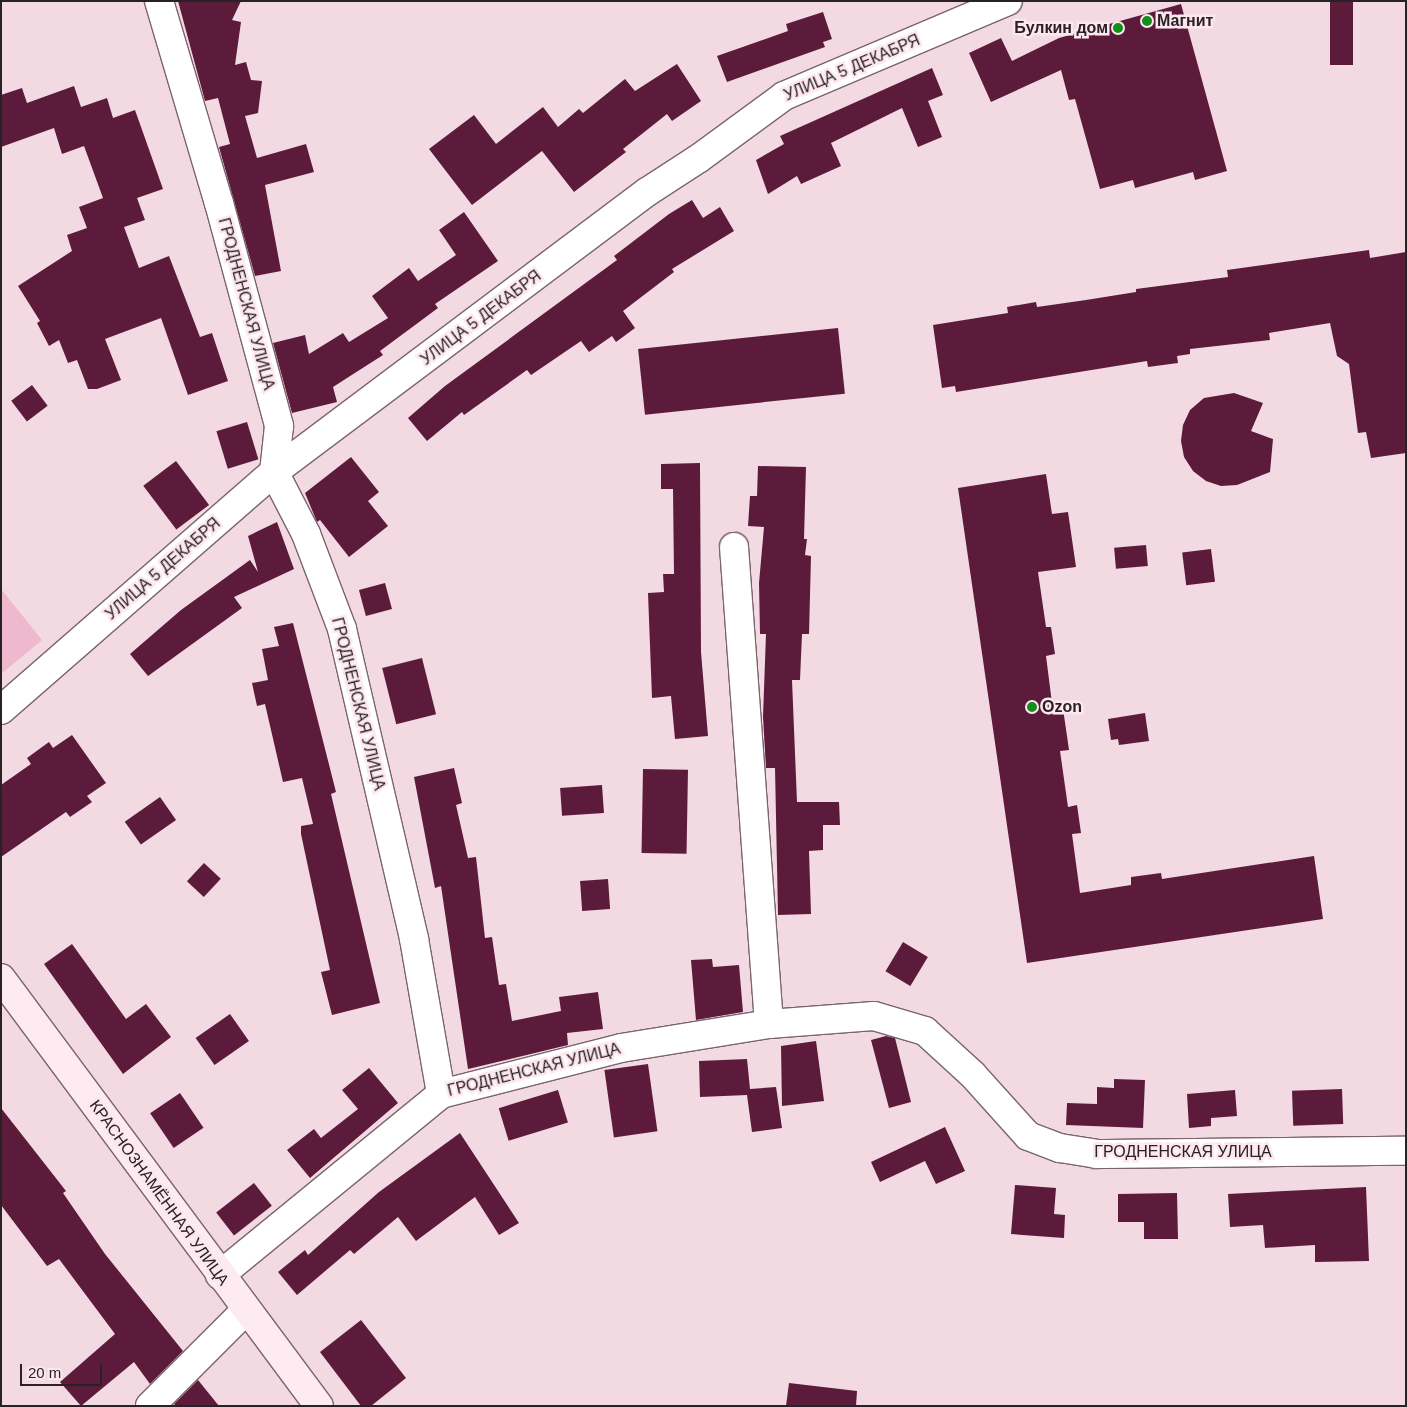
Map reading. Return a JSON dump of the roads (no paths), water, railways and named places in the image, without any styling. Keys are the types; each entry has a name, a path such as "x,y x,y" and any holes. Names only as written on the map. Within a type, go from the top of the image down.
{"street":[{"name":"ГРОДНЕНСКАЯ УЛИЦА","path":"159,1 219,204 279,426 274,472 306,534 342,630 414,939 441,1094 621,1048 769,1024 874,1016 925,1031 973,1075 1028,1136 1060,1148 1096,1154 1406,1151"},
{"name":"УЛИЦА 5 ДЕКАБРЯ","path":"1,710 274,472 647,192 698,159 784,96 1008,1"},
{"path":"734,547 769,1024"},
{"name":"КРАСНОЗНАМЁННАЯ УЛИЦА","path":"1,978 319,1406"},
{"path":"220,1275 441,1094"},
{"path":"150,1406 246,1310"}],"place":[{"name":"Магнит","path":"1147,21"},
{"name":"Булкин дом","path":"1118,28"},
{"name":"Ozon","path":"1032,707"}]}
